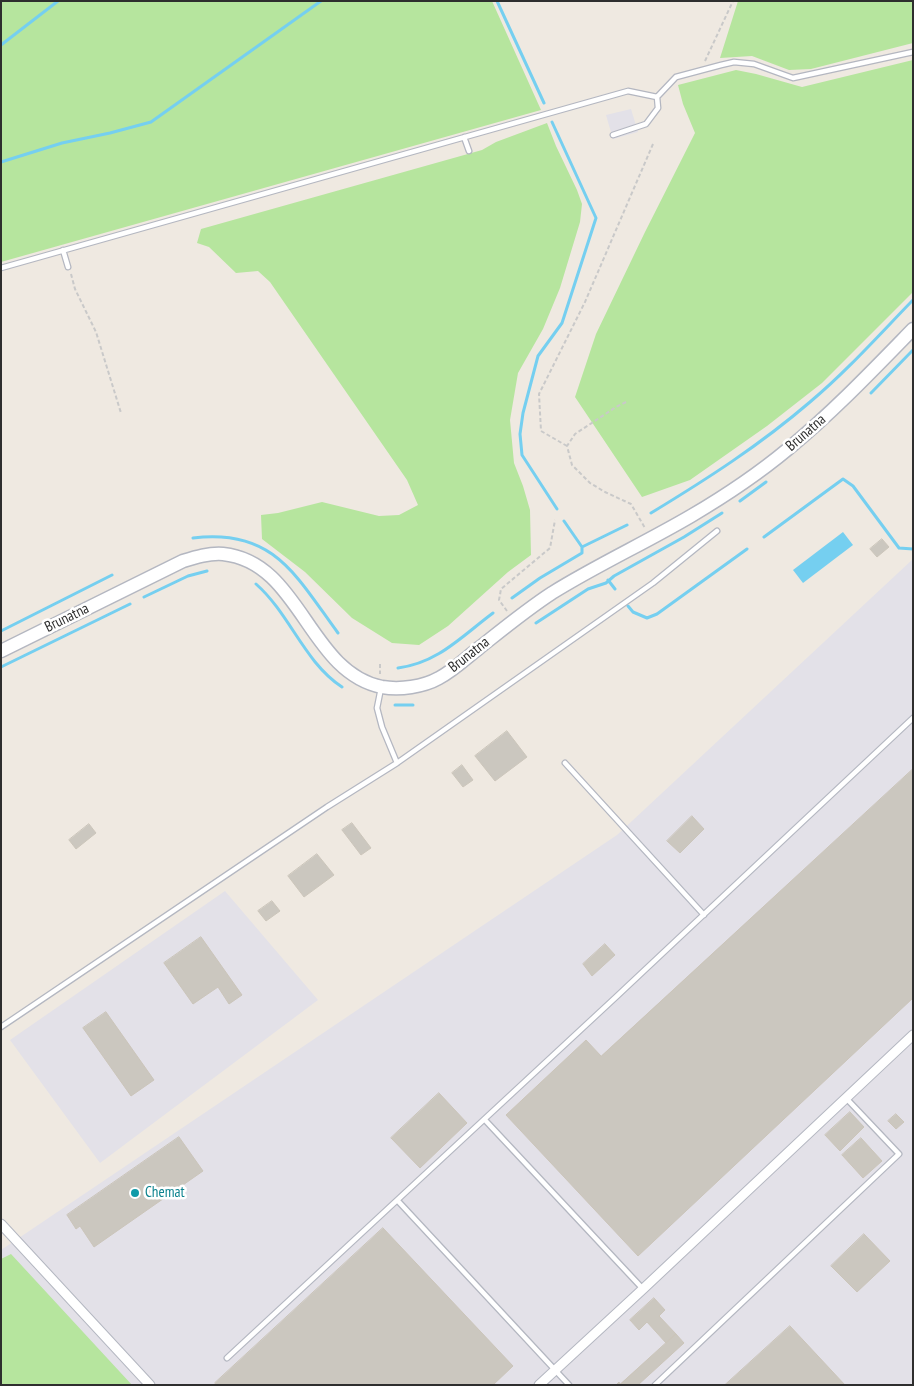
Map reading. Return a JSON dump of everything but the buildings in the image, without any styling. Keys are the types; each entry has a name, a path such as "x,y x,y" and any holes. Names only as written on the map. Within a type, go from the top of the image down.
{"street":[{"name":"Brunatna","path":"1,651 183,561 201,556 222,554 241,558 272,576 330,654 357,677 381,682 396,688 412,687 438,678 514,620 580,576 724,496 788,449 856,387 913,329"},
{"path":"538,1385 644,1289 913,1035"},
{"path":"1,1224 150,1385"}],"lane":[{"path":"657,97 676,78 722,65 744,62 793,78 913,52"},
{"path":"1,268 628,91 657,97"},
{"path":"613,135 646,124 658,108 657,97"},
{"path":"464,137 469,151"},
{"path":"64,250 68,267"},
{"path":"1,1027 327,807 397,763 653,583 717,531"},
{"path":"381,682 377,708 382,727 397,763"},
{"path":"227,1358 398,1201 913,718"},
{"path":"565,763 704,914"},
{"path":"655,1385 899,1154 846,1098"},
{"path":"484,1120 644,1289"},
{"path":"398,1201 569,1385"}],"path":[{"path":"701,70 733,1"},
{"path":"651,538 631,504 590,483 572,465 567,446 540,431 539,394 585,302 653,144"},
{"path":"68,267 75,289 96,332 121,413"},
{"path":"567,446 575,434 626,402"},
{"path":"514,620 499,600 500,589 550,548 555,520"},
{"path":"375,675 381,682"}],"shaded area":[{"path":"631,109 638,132 613,139 606,115"},
{"path":"913,559 913,1385 1,1385 1,1250 617,835"},
{"path":"225,891 318,1000 100,1163 10,1040"}],"green space":[{"path":"1,1 492,1 541,110 1,262"},
{"path":"738,1 913,1 913,43 811,69 789,70 752,56 720,58"},
{"path":"913,60 913,292 822,383 767,426 690,480 642,497 575,397 596,334 695,133 683,104 678,85 736,70 802,87"},
{"path":"547,123 582,204 580,222 560,288 543,329 518,373 510,420 514,463 530,510 531,555 508,572 448,626 419,645 392,643 352,618 305,572 262,539 261,515 278,513 322,502 379,516 399,515 418,505 407,480 270,282 258,271 236,273 209,247 197,243 201,229 482,150 496,142"},
{"path":"11,1254 132,1385 1,1385 1,1259"}],"water":[{"path":"843,532 853,545 803,583 793,570"}],"waterway":[{"path":"1,45 58,1"},
{"path":"1,162 62,143 151,122 321,1"},
{"path":"497,1 544,103"},
{"path":"552,122 596,218 562,323 538,356 523,413 520,434 522,455 557,509"},
{"path":"651,513 733,461 791,418 837,378 913,300"},
{"path":"871,393 913,350"},
{"path":"764,537 843,479 853,486 899,548 913,549"},
{"path":"740,501 766,482"},
{"path":"536,623 588,589 606,583 614,576 684,537 722,513"},
{"path":"564,521 582,547"},
{"path":"512,598 540,578 582,553 582,547 627,525"},
{"path":"193,538 221,537 244,541 263,549 280,560 295,575 338,633"},
{"path":"628,606 633,612 647,618 657,614 747,549"},
{"path":"144,597 188,576 207,571"},
{"path":"1,631 112,575"},
{"path":"608,580 615,589"},
{"path":"256,584 278,609 317,665 342,687"},
{"path":"1,667 130,604"},
{"path":"398,668 425,661 449,647 493,613"},
{"path":"395,705 413,705"}],"place":[{"name":"Chemat","path":"135,1193"}]}
